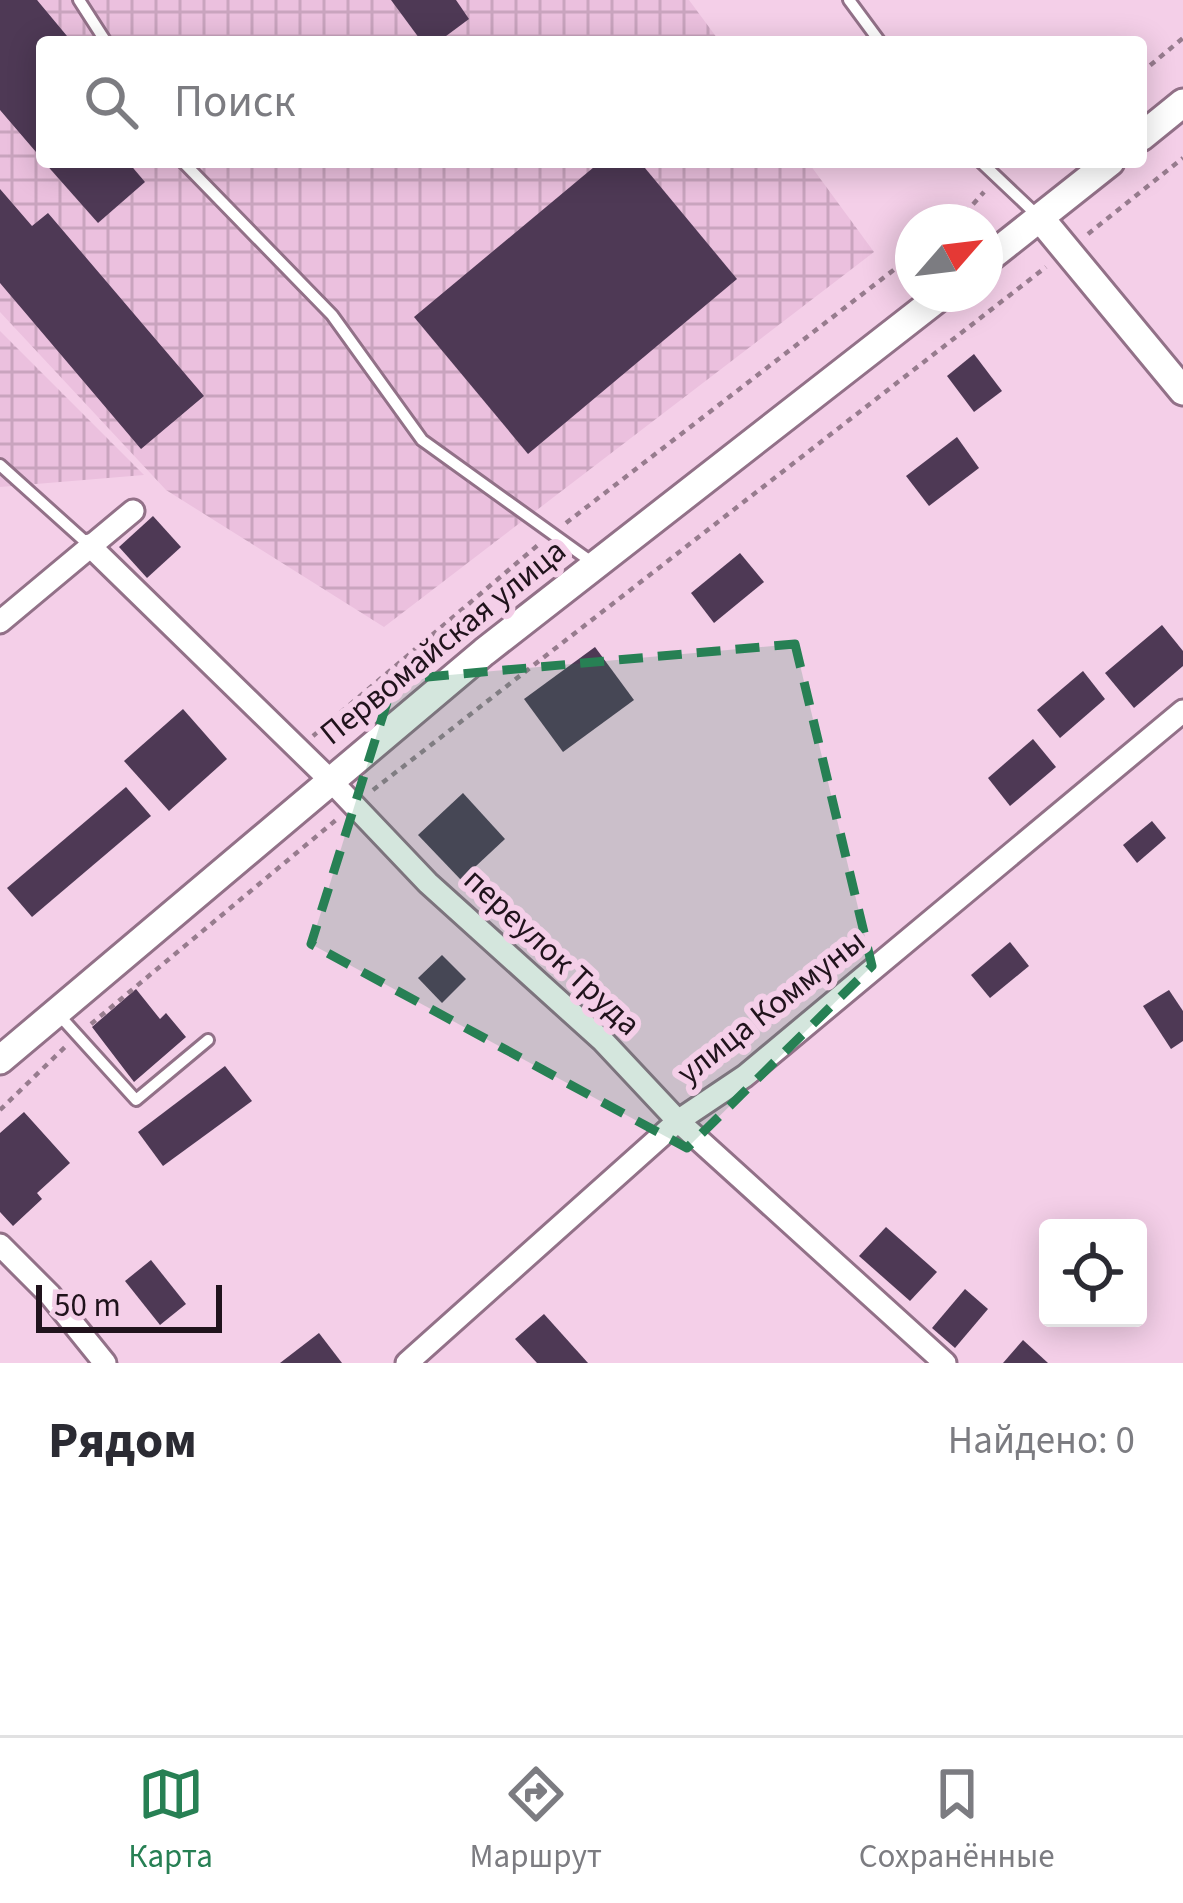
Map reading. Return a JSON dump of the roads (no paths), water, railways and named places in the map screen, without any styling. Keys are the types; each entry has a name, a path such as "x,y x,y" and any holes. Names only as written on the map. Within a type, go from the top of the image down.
{"main road":[{"path":"1147,132 1183,103"},
{"path":"1003,247 1102,168"},
{"path":"1040,218 1183,391"},
{"name":"Первомайская улица","path":"0,1060 330,780 920,312"}],"street":[{"path":"0,622 133,511"},
{"name":"переулок Труда","path":"89,545 330,780 428,883 603,1041 678,1121 945,1363"},
{"name":"улица Коммуны","path":"407,1363 678,1121 745,1076 1183,711"},
{"path":"0,1245 50,1295 105,1363"}],"lane":[{"path":"79,0 102,36"},
{"path":"849,0 876,36"},
{"path":"188,168 332,315 422,440 596,565"},
{"path":"987,168 1040,218"},
{"path":"0,465 89,545"},
{"path":"56,1012 136,1100 208,1040"}]}
